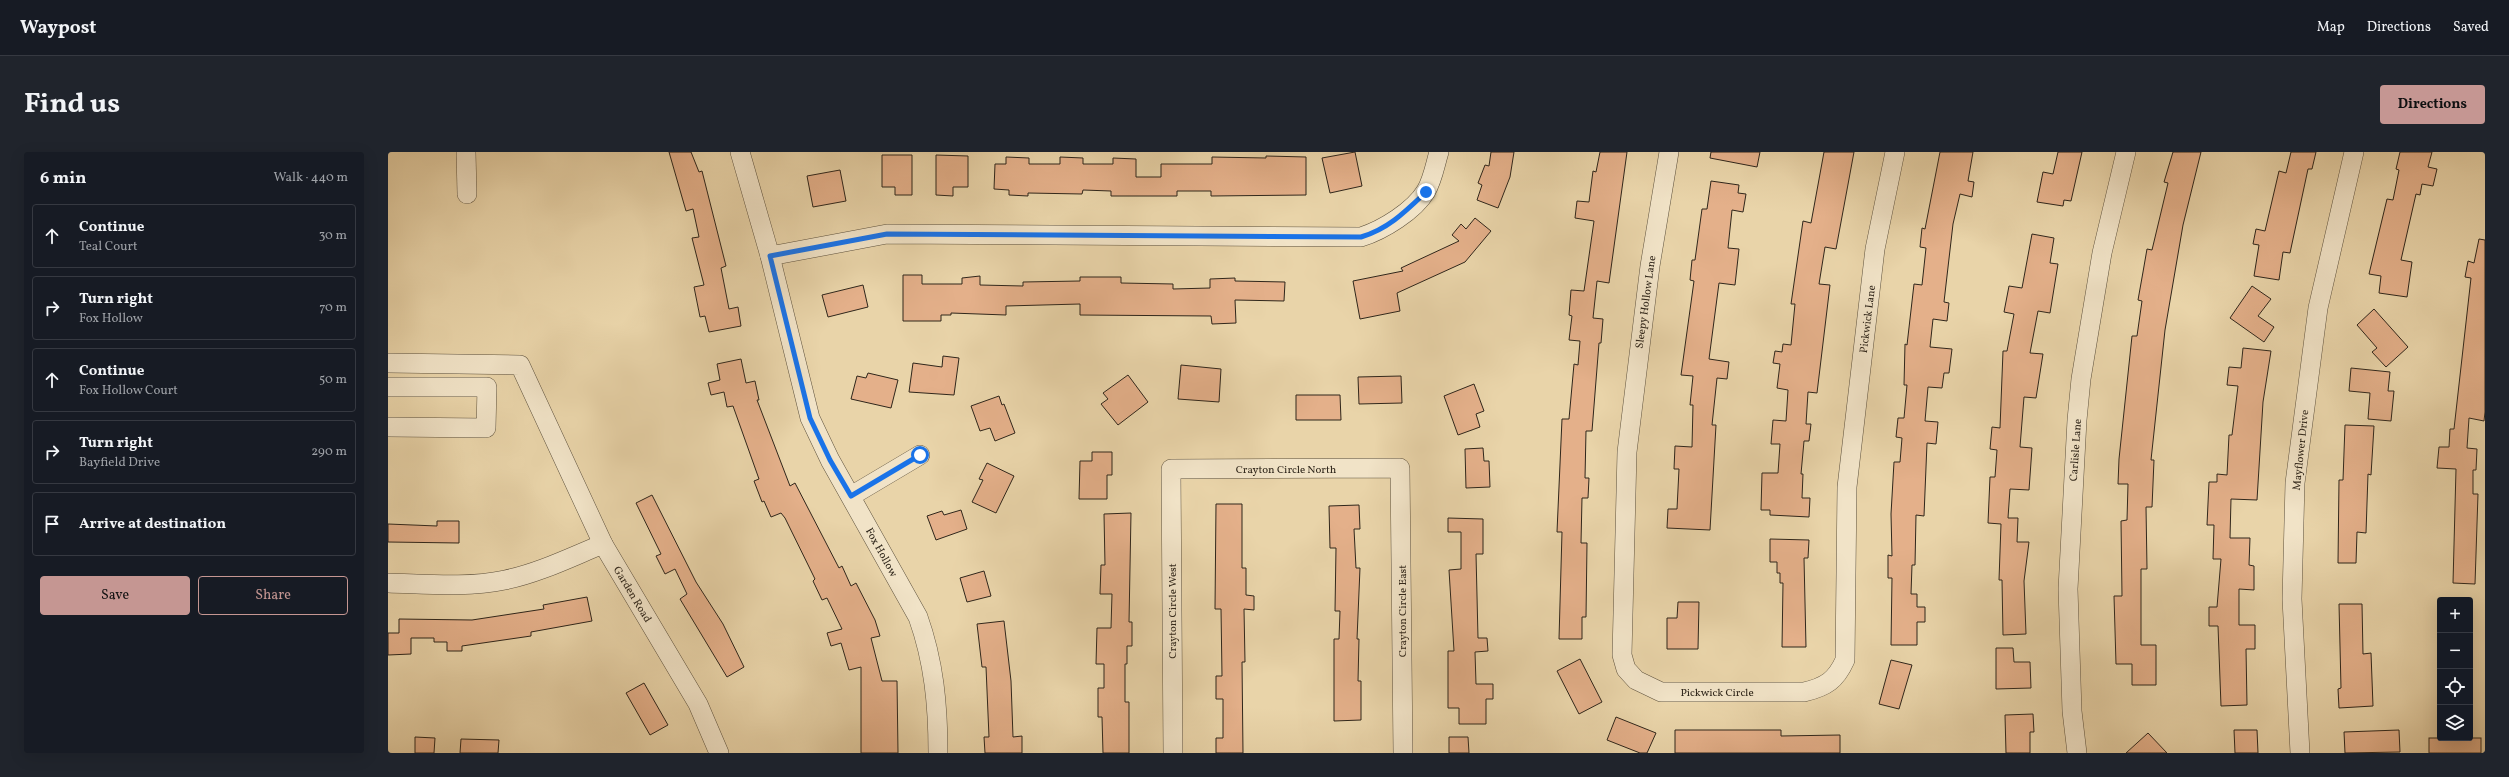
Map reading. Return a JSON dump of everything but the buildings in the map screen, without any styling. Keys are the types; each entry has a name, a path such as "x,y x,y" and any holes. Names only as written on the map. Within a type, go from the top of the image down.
{"street":[{"path":"466,152 467,194"},
{"name":"Fox Hollow","path":"740,152 770,256 794,359 815,431 918,617 928,644 938,704 938,753"},
{"path":"770,256 887,234 1361,237 1378,232 1392,224 1426,192 1432,177 1438,152"},
{"name":"Sleepy Hollow Lane","path":"1627,452 1650,266 1669,152"},
{"name":"Pickwick Lane","path":"1847,487 1876,249 1895,152"},
{"name":"Carlisle Lane","path":"2077,753 2072,711 2068,589 2077,420 2081,379 2102,253 2126,152"},
{"name":"Mayflower Drive","path":"2300,753 2292,599 2295,483 2318,308 2354,152"},
{"name":"Garden Road","path":"388,363 520,365 603,544 698,704 719,753"},
{"path":"388,387 487,387 486,428 388,427"},
{"name":"Pickwick Circle","path":"1627,452 1622,655 1626,669 1636,680 1661,692 1804,692 1820,689 1831,682 1839,674 1845,660 1847,487"},
{"path":"851,496 920,455"},
{"name":"Crayton Circle North","path":"1171,469 1400,468"},
{"name":"Crayton Circle East","path":"1400,468 1403,753"},
{"name":"Crayton Circle West","path":"1171,469 1173,753"},
{"path":"388,583 488,582 538,571 603,544"}],"route":[{"path":"920,455 851,496 830,460 810,418 794,359 770,256 887,234 1343,239 1361,237 1378,232 1392,224 1426,192"}]}
